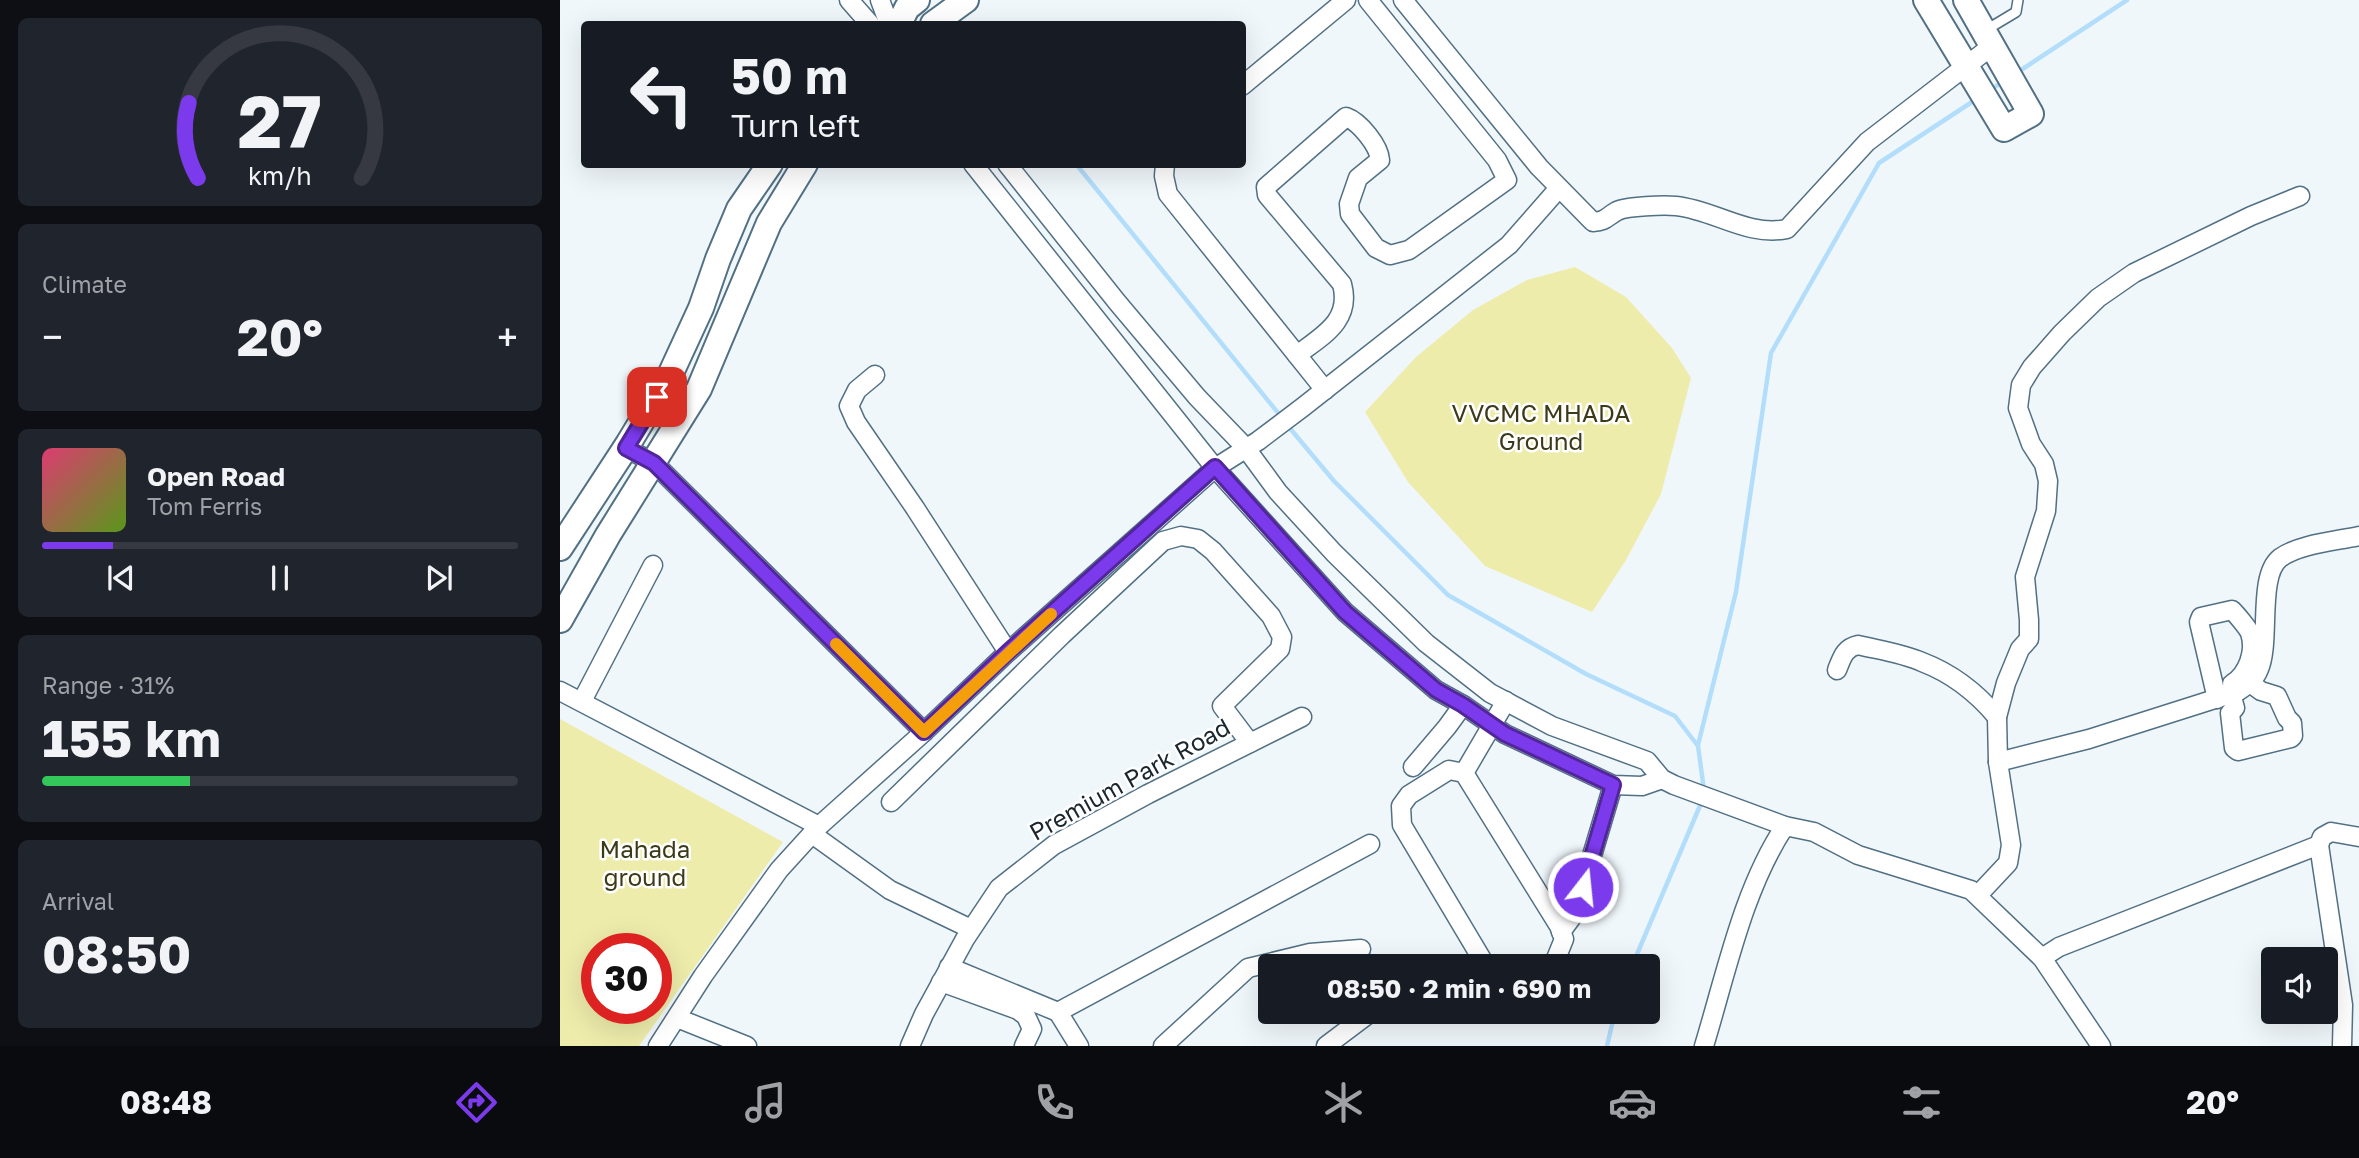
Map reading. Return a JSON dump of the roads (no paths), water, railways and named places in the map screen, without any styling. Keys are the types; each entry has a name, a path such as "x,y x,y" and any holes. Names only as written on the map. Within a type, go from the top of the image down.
{"street":[{"path":"849,0 867,21"},
{"path":"880,0 903,14"},
{"path":"937,21 966,0"},
{"path":"1246,83 1346,0"},
{"path":"1368,0 1497,160 1507,180"},
{"path":"1403,0 1536,164 1593,222 1605,221 1618,210 1676,206 1730,223 1773,232 1787,229 1867,142 1965,65 1988,38"},
{"path":"1926,0 2004,129 2031,114 1966,0"},
{"path":"1297,355 1337,323 1345,296 1342,284 1267,195 1266,187 1346,117 1354,120 1363,131 1379,152 1380,160 1357,178 1349,204 1350,214 1376,248 1390,255 1409,250 1507,180 1536,164"},
{"path":"560,548 626,448 671,373 701,308 739,209 767,168"},
{"path":"560,620 608,535 699,389 769,223 803,168"},
{"path":"976,168 1215,467 1345,612 1436,690 1505,734 1613,785 1642,786 1668,782"},
{"path":"1010,168 1069,244 1179,376 1252,444 1278,492 1426,643 1490,693 1552,726 1647,761 1668,782 1785,826 1814,832 1858,855 1971,890 2042,958 2101,1046"},
{"path":"1165,168 1168,194 1325,390"},
{"path":"658,1046 779,870 816,830 1008,652 1215,467 1303,407 1509,245 1559,188"},
{"path":"1978,895 2008,863 2011,845 1998,762 1997,717 2006,683 2020,649 2029,639 2025,577 2046,511 2048,481 2044,464 2031,444 2018,408 2021,385 2032,367 2062,333 2098,298 2134,273 2251,216 2300,196"},
{"path":"875,375 857,390 849,406 856,422 1008,652"},
{"path":"626,448 654,463 924,732"},
{"path":"891,802 1062,635 1163,541 1181,536 1198,539 1213,551 1271,616 1282,637 1280,649 1222,706 1250,743"},
{"path":"1998,762 2089,739 2224,697 2250,683 2259,671 2263,655 2269,577 2278,559 2294,550 2359,536"},
{"path":"582,701 653,565"},
{"path":"1837,670 1844,653 1851,646 1858,645 1909,657 1957,681 1982,699 1997,717"},
{"path":"2224,697 2235,708 2230,713 2234,748 2238,751 2291,738 2292,723 2277,696 2250,683"},
{"path":"560,691 816,830 890,890 971,929"},
{"path":"2224,697 2270,694"},
{"path":"1464,774 1506,701"},
{"path":"1413,767 1463,705"},
{"name":"Premium Park Road","path":"913,1045 971,929 999,888 1054,845 1302,717"},
{"path":"1479,954 1402,825 1401,806 1409,795 1449,770 1464,774 1561,932 1564,939 1558,954"},
{"path":"1561,932 1575,913 1613,785"},
{"path":"1704,1046 1747,905 1770,849 1785,826"},
{"path":"2342,1046 2351,1003 2319,845 2322,837 2331,832 2359,837"},
{"path":"1058,1012 1370,844"},
{"path":"2042,958 2059,947 2319,845"},
{"path":"1163,1046 1248,968 1310,953 1361,949"},
{"path":"946,977 1058,1012 1079,1046"},
{"path":"946,977 1026,1016 1032,1029 1024,1046"},
{"path":"677,1018 747,1046"},
{"path":"1326,1046 1355,1024"}],"lane":[{"path":"1988,38 2016,12 2018,0"}],"waterway":[{"path":"2018,72 2127,0"},
{"path":"956,17 959,21"},
{"path":"1989,91 2005,80"},
{"path":"1698,745 1736,592 1771,353 1879,163 1975,100"},
{"path":"1079,168 1283,419"},
{"path":"1288,426 1334,481 1448,595 1586,674 1675,716 1698,746 1704,790"},
{"path":"1637,954 1702,801"},
{"path":"1607,1046 1612,1024"}],"park label":[{"name":"VVCMC MHADA Ground","path":"1541,428"},
{"name":"Mahada ground","path":"645,864"}]}
